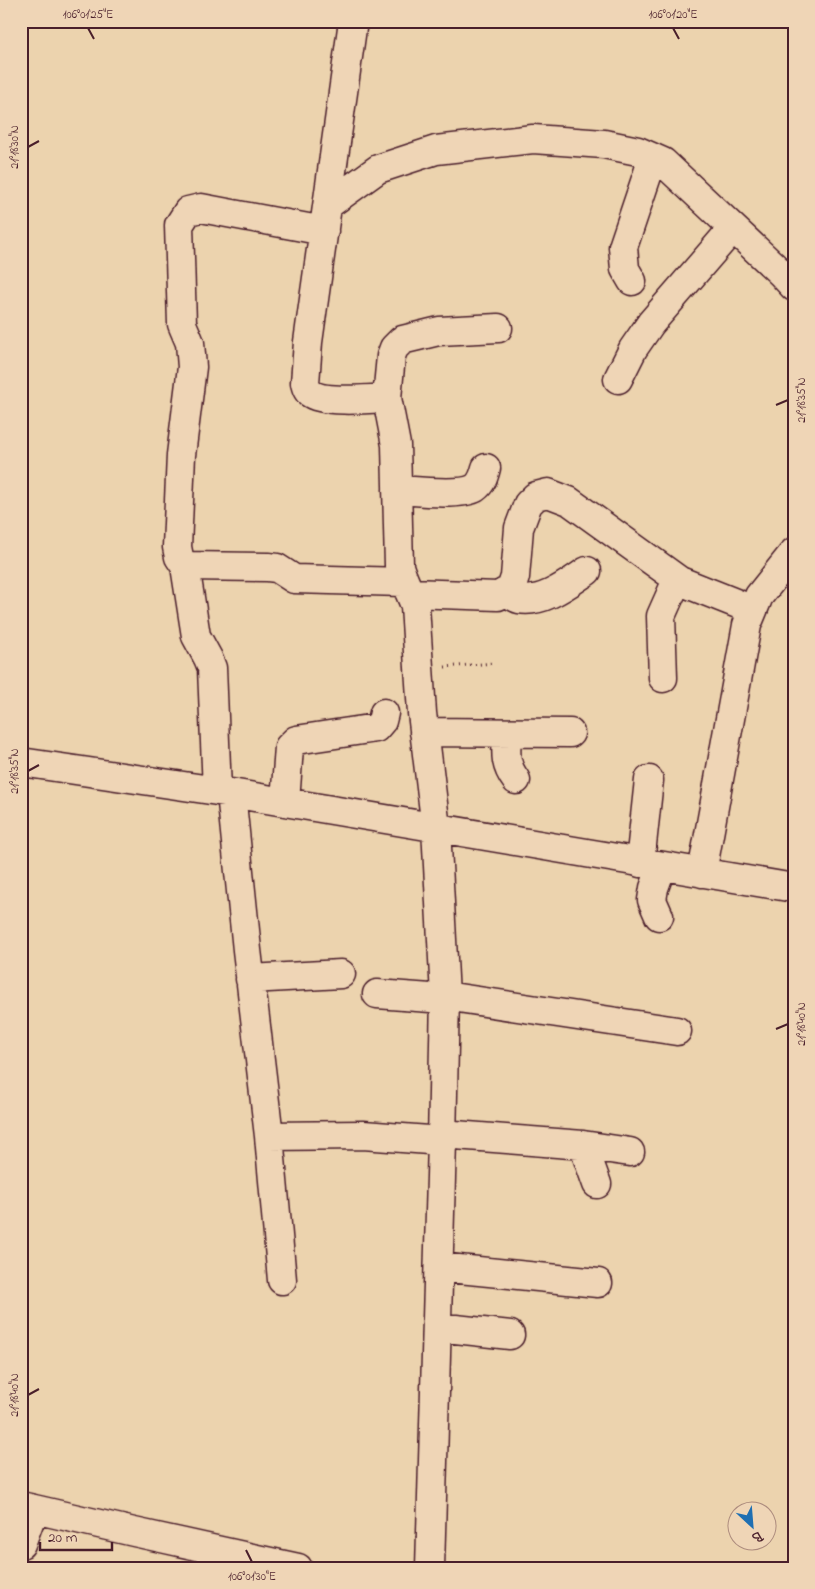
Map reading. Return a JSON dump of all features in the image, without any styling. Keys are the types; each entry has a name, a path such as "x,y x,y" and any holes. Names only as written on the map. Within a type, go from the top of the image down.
{"street":[{"path":"353,21 308,342 305,383 306,389 310,394 319,397 347,400 388,398"},
{"path":"328,205 378,168 436,150 533,139 604,144 638,151 663,162 794,287"},
{"path":"632,281 624,270 624,247 653,158"},
{"path":"282,1280 269,1136 250,979 224,792 212,668 196,636 185,566 179,557 177,547 180,455 192,366 190,343 182,324 179,225 188,211 201,208 324,231"},
{"path":"618,379 633,349 650,323 733,228"},
{"path":"430,1568 439,1267 444,997 436,828 424,732 415,606 399,566 396,445 388,398 391,356 394,348 402,340 439,331 498,328"},
{"path":"397,490 459,492 473,489 482,482 486,468"},
{"path":"185,566 268,567 276,568 294,579 498,596 511,589 515,577 519,528 528,504 536,496 548,493 569,501 680,580 753,610"},
{"path":"702,873 747,625 759,596 794,552"},
{"path":"506,592 518,599 532,599 568,584 587,571"},
{"path":"663,678 661,616 673,589 680,580"},
{"path":"285,802 289,747 296,740 376,728 382,721 384,713"},
{"path":"424,732 570,733"},
{"path":"507,733 506,759 509,771 516,780"},
{"path":"21,762 224,792 794,888"},
{"path":"649,780 651,864 654,888 652,900 659,916"},
{"path":"250,979 341,974"},
{"path":"377,994 444,997 676,1031"},
{"path":"269,1136 442,1137 583,1145 630,1152"},
{"path":"583,1145 597,1184"},
{"path":"439,1267 598,1283"},
{"path":"437,1327 510,1336"},
{"path":"21,1544 28,1507 243,1562 298,1568"}],"path":[{"path":"419,669 494,663"}]}
